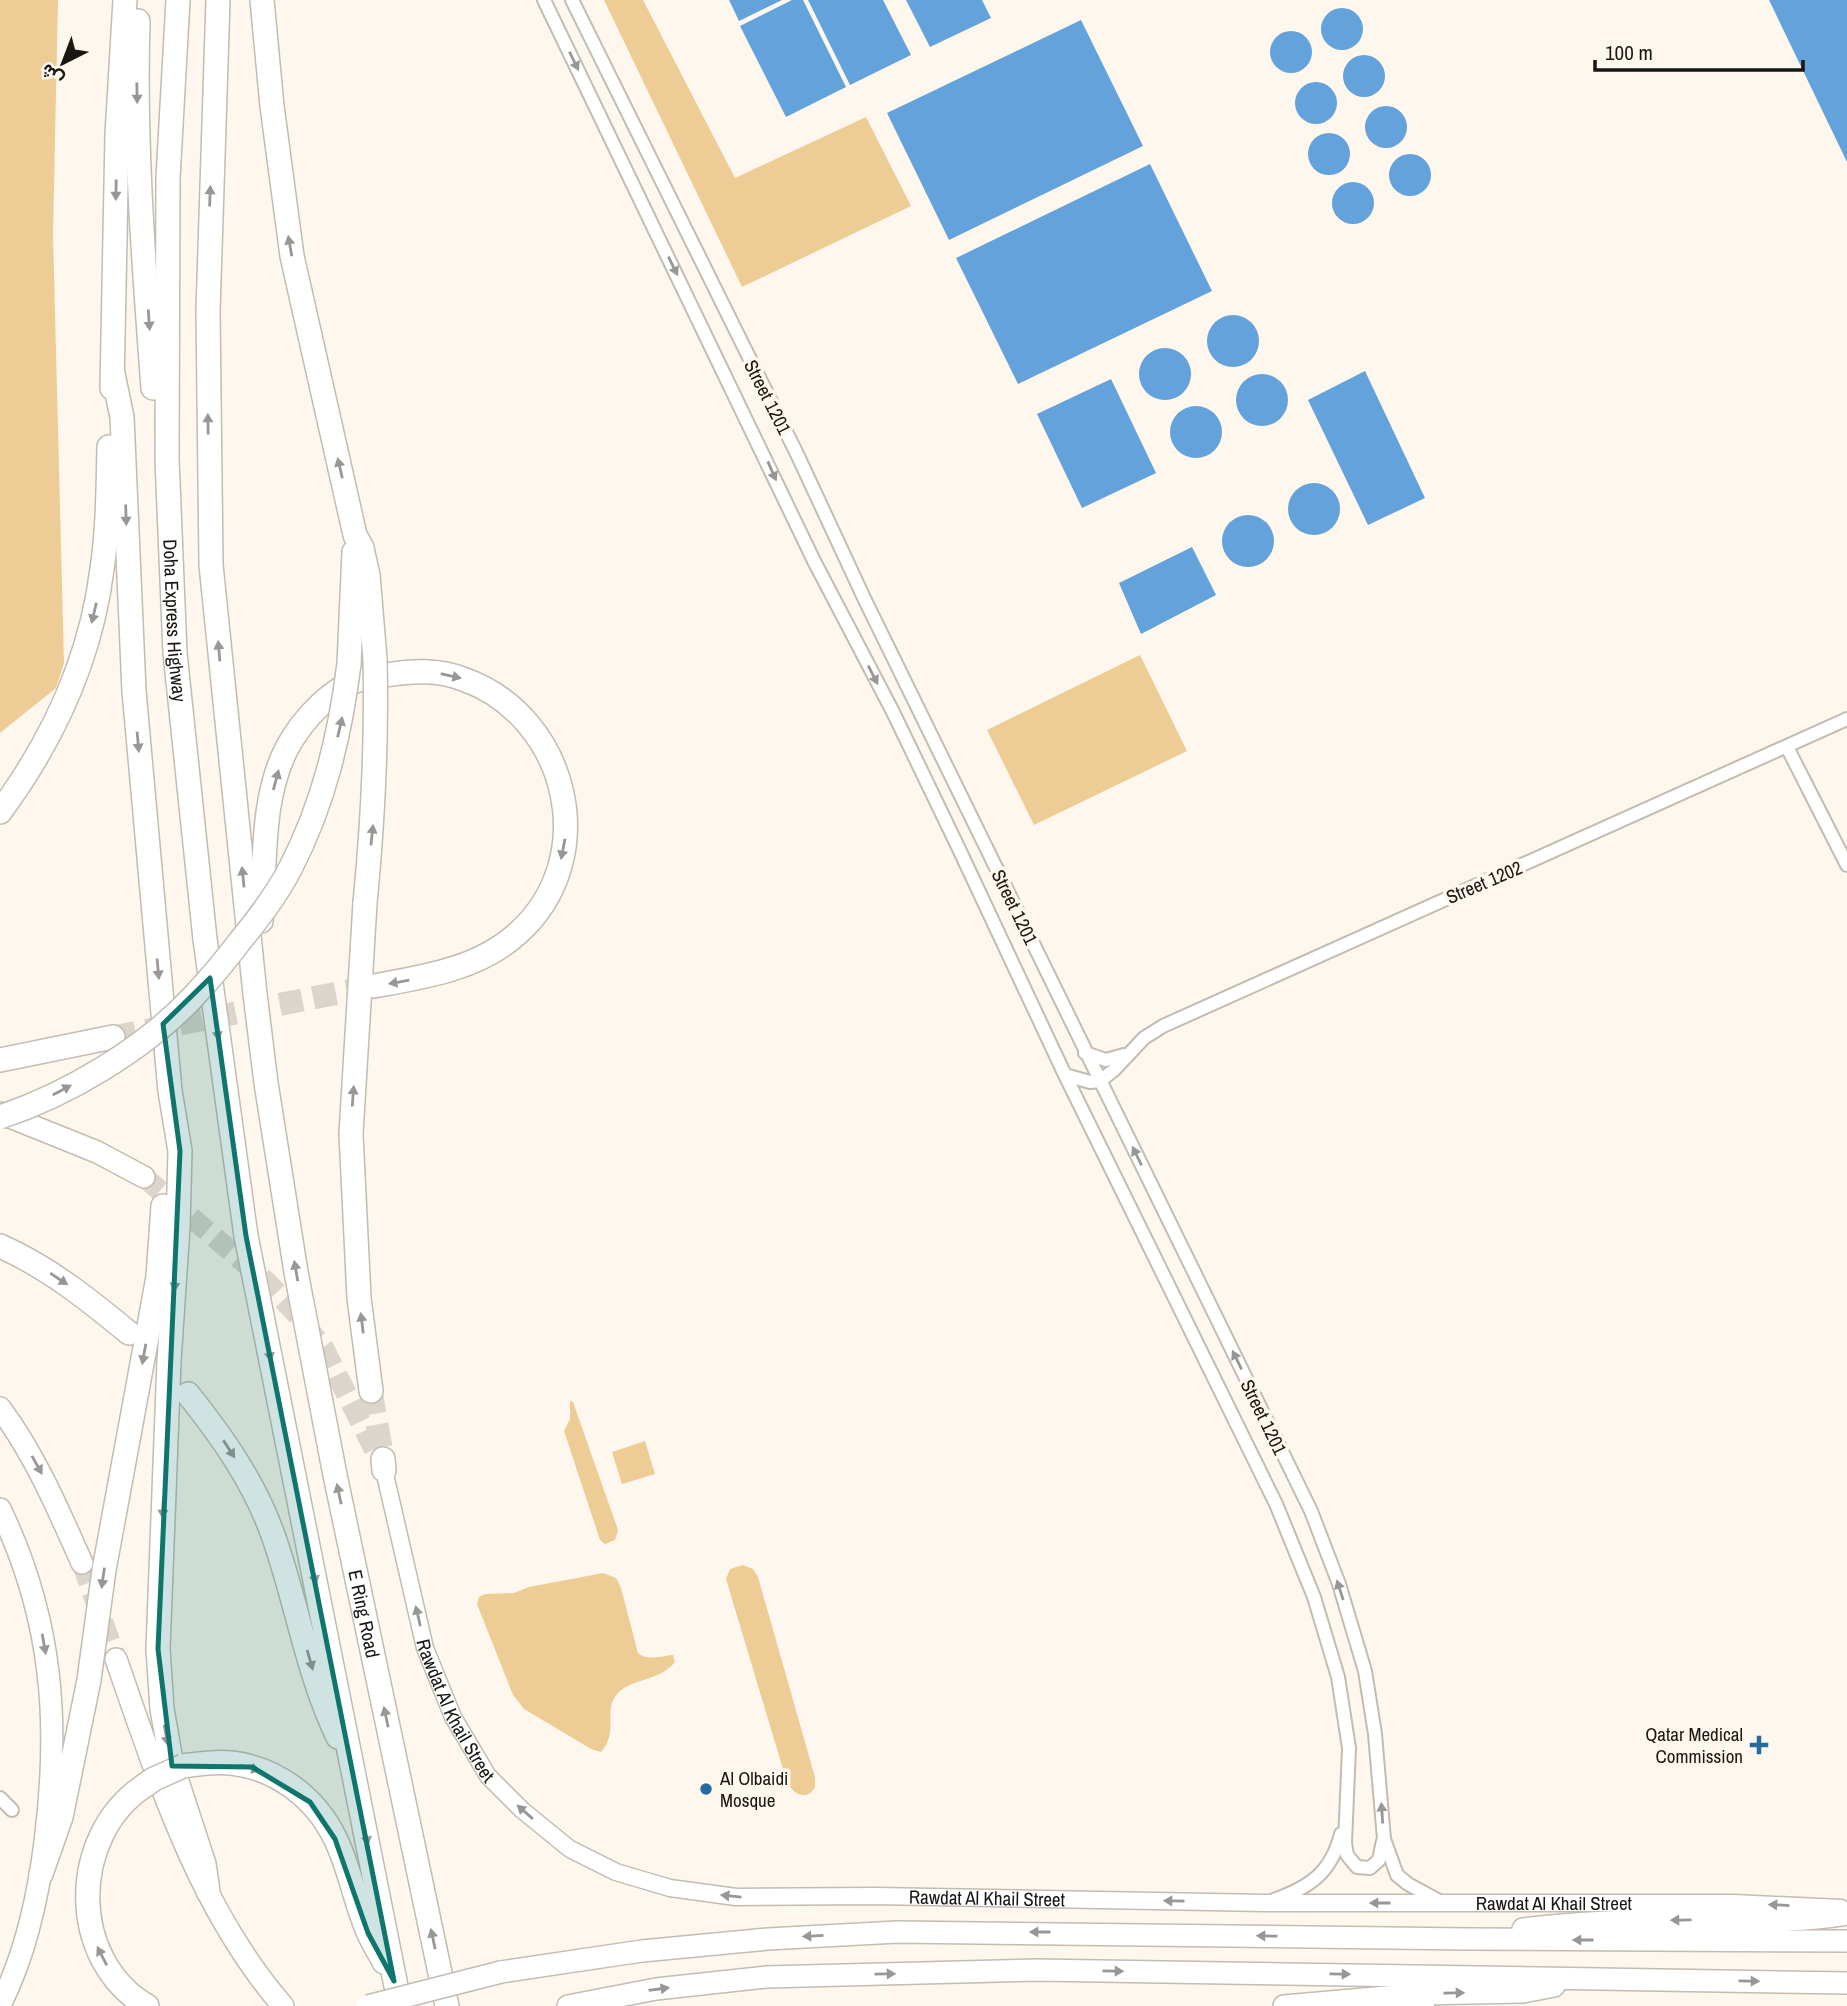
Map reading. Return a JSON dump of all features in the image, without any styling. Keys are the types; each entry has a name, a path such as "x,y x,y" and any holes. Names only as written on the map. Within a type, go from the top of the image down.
{"highway":[{"path":"0,812 19,786 54,726 69,694 88,639 102,572 113,374 117,135 125,0"},
{"path":"139,0 137,83 141,211 156,428 167,459"},
{"name":"Doha Express Highway","path":"178,0 168,178 167,459 175,653 205,939 246,1236 353,1768"},
{"name":"Doha Express Highway","path":"218,0 208,311 211,565 255,994 287,1221"},
{"path":"263,11 272,106 292,256 355,534 362,548 368,575 375,659 373,816 351,1134 359,1298 371,1391"},
{"path":"113,374 122,417 134,691 170,1091 180,1151 158,1649 162,1709 172,1766 204,1864 208,1891"},
{"path":"0,1115 52,1095 95,1072 155,1031 192,998 248,932 291,868 331,765 342,716 349,664 355,534"},
{"path":"255,994 268,816 280,766 295,737 323,703 347,685 364,678 418,670 463,679 490,692 517,711 548,752 557,771 566,811 566,830 560,863 550,890 531,920 494,951 439,973 374,986"},
{"path":"0,1060 113,1037"},
{"path":"41,1874 61,1817 71,1776 89,1680 104,1570 158,1277 170,1091"},
{"name":"E Ring Road","path":"287,1221 335,1475 447,2006"},
{"path":"0,1246 53,1275 92,1302 129,1333"},
{"path":"188,1394 216,1429 249,1481 273,1535 323,1707 353,1768 400,2006"},
{"path":"147,2006 120,1983 104,1961 93,1936 87,1909 87,1882 93,1855 104,1830 120,1808 154,1779 183,1766 229,1763 252,1767 273,1775 310,1802 335,1839 368,1933 394,1981"}],"main road":[{"path":"0,1115 73,1141 144,1177"},
{"path":"0,1408 25,1444 45,1480 82,1563"},
{"path":"0,1509 20,1556 41,1628 52,1700 54,1740 41,1874 27,1938 12,1983 0,2005"},
{"path":"116,1659 146,1745 181,1833 208,1891 233,1938 282,2006"},
{"path":"1469,1939 1562,1924 1688,1920 1790,1921 1847,1914"},
{"name":"Rawdat Al Khail Street","path":"368,2006 501,1972 642,1951 768,1939 897,1931 1847,1941"},
{"path":"568,2006 656,1989 766,1977 1037,1970 1847,1983"},
{"path":"1284,2006 1421,1994 1523,1992 1583,1977"}],"street":[{"path":"263,11 272,0"},
{"name":"Street 1201","path":"544,0 808,548 959,849 1065,1075 1276,1504 1314,1597 1338,1676 1345,1718 1349,1770 1344,1823 1337,1849 1329,1865 1319,1876 1295,1892 1266,1903"},
{"name":"Street 1201","path":"572,0 797,454 1085,1053 1311,1511 1339,1584 1365,1671 1375,1734 1384,1839 1396,1875 1441,1903"},
{"path":"886,700 908,688"},
{"name":"Street 1202","path":"1100,1081 1144,1038 1163,1026 1847,719"},
{"path":"1787,747 1847,866"},
{"path":"1085,1053 1106,1060 1127,1053"},
{"path":"1065,1075 1090,1082 1100,1081"},
{"name":"Rawdat Al Khail Street","path":"382,1463 425,1648 453,1717 488,1776 522,1810 570,1849 616,1872 670,1888 736,1897 875,1896 1266,1903 1734,1903 1847,1908"},
{"path":"0,1798 12,1810"},
{"name":"Street 1201","path":"1344,1823 1347,1855 1357,1867 1363,1869 1376,1864 1384,1839"},
{"path":"1362,1999 1428,2006"}],"highlighted area":[{"path":"210,978 246,1236 394,1981 368,1933 335,1839 310,1802 252,1767 172,1766 158,1649 180,1151 163,1024"}],"shaded area":[{"path":"0,0 58,0 53,234 64,663 56,688 0,733"},
{"path":"604,0 643,0 735,178 866,117 911,206 742,287"},
{"path":"1140,655 1187,751 1034,825 987,730"},
{"path":"570,1401 573,1402 618,1530 615,1540 605,1544 600,1540 564,1431 570,1419"},
{"path":"645,1441 655,1474 622,1484 612,1452"},
{"path":"743,1565 753,1569 758,1577 815,1777 815,1787 807,1794 795,1792 786,1779 726,1579 730,1569"},
{"path":"603,1573 616,1578 621,1588 638,1653 650,1657 673,1655 675,1662 661,1673 630,1685 617,1694 611,1707 609,1737 601,1752 591,1749 524,1709 513,1695 477,1604 479,1597 485,1594 514,1593 529,1587"}],"water":[{"path":"729,0 782,0 739,21"},
{"path":"792,0 803,0 846,87 786,117 740,26"},
{"path":"808,0 883,0 911,55 850,85"},
{"path":"906,0 982,0 991,18 930,47"},
{"path":"1769,0 1847,0 1847,162"},
{"path":"1342,8 1357,14 1363,29 1357,44 1342,50 1327,44 1321,29 1327,14"},
{"path":"1081,20 1143,146 949,240 887,113"},
{"path":"1291,31 1306,37 1312,52 1306,67 1291,73 1276,67 1270,52 1276,37"},
{"path":"1364,55 1379,61 1385,76 1379,91 1364,97 1349,91 1343,76 1349,61"},
{"path":"1316,82 1331,88 1337,103 1331,118 1316,124 1301,118 1295,103 1301,88"},
{"path":"1386,106 1401,112 1407,127 1401,142 1386,148 1371,142 1365,127 1371,112"},
{"path":"1329,133 1344,139 1350,154 1344,169 1329,175 1314,169 1308,154 1314,139"},
{"path":"1410,154 1425,160 1431,175 1425,190 1410,196 1395,190 1389,175 1395,160"},
{"path":"1150,164 1212,291 1018,384 956,258"},
{"path":"1353,182 1368,188 1374,203 1368,218 1353,224 1338,218 1332,203 1338,188"},
{"path":"1233,315 1243,317 1251,323 1257,331 1257,351 1251,359 1243,365 1233,367 1223,365 1215,359 1209,351 1207,341 1209,331 1215,323 1223,317"},
{"path":"1165,348 1175,350 1183,356 1189,364 1189,384 1183,392 1175,398 1165,400 1155,398 1147,392 1141,384 1139,374 1141,364 1147,356 1155,350"},
{"path":"1365,371 1425,498 1368,525 1308,400"},
{"path":"1262,374 1272,376 1280,382 1286,390 1286,410 1280,418 1272,424 1262,426 1252,424 1244,418 1238,410 1236,400 1238,390 1244,382 1252,376"},
{"path":"1111,379 1156,473 1082,508 1037,414"},
{"path":"1196,406 1206,408 1214,414 1220,422 1220,442 1214,450 1206,456 1196,458 1186,456 1178,450 1172,442 1170,432 1172,422 1178,414 1186,408"},
{"path":"1314,483 1324,485 1332,491 1338,499 1338,519 1332,527 1324,533 1314,535 1304,533 1296,527 1290,519 1288,509 1290,499 1296,491 1304,485"},
{"path":"1248,515 1258,517 1266,523 1272,531 1272,551 1266,559 1258,565 1248,567 1238,565 1230,559 1224,551 1222,541 1224,531 1230,523 1238,517"},
{"path":"1192,547 1216,595 1141,634 1119,583"}],"tunnel":[{"path":"113,1037 374,986"},
{"path":"144,1177 268,1283 300,1318 324,1349 379,1459"},
{"path":"371,1391 383,1459"},
{"path":"82,1563 116,1659"}],"place":[{"name":"Qatar Medical Commission","path":"1759,1745"},
{"name":"Al Olbaidi Mosque","path":"706,1789"}]}
